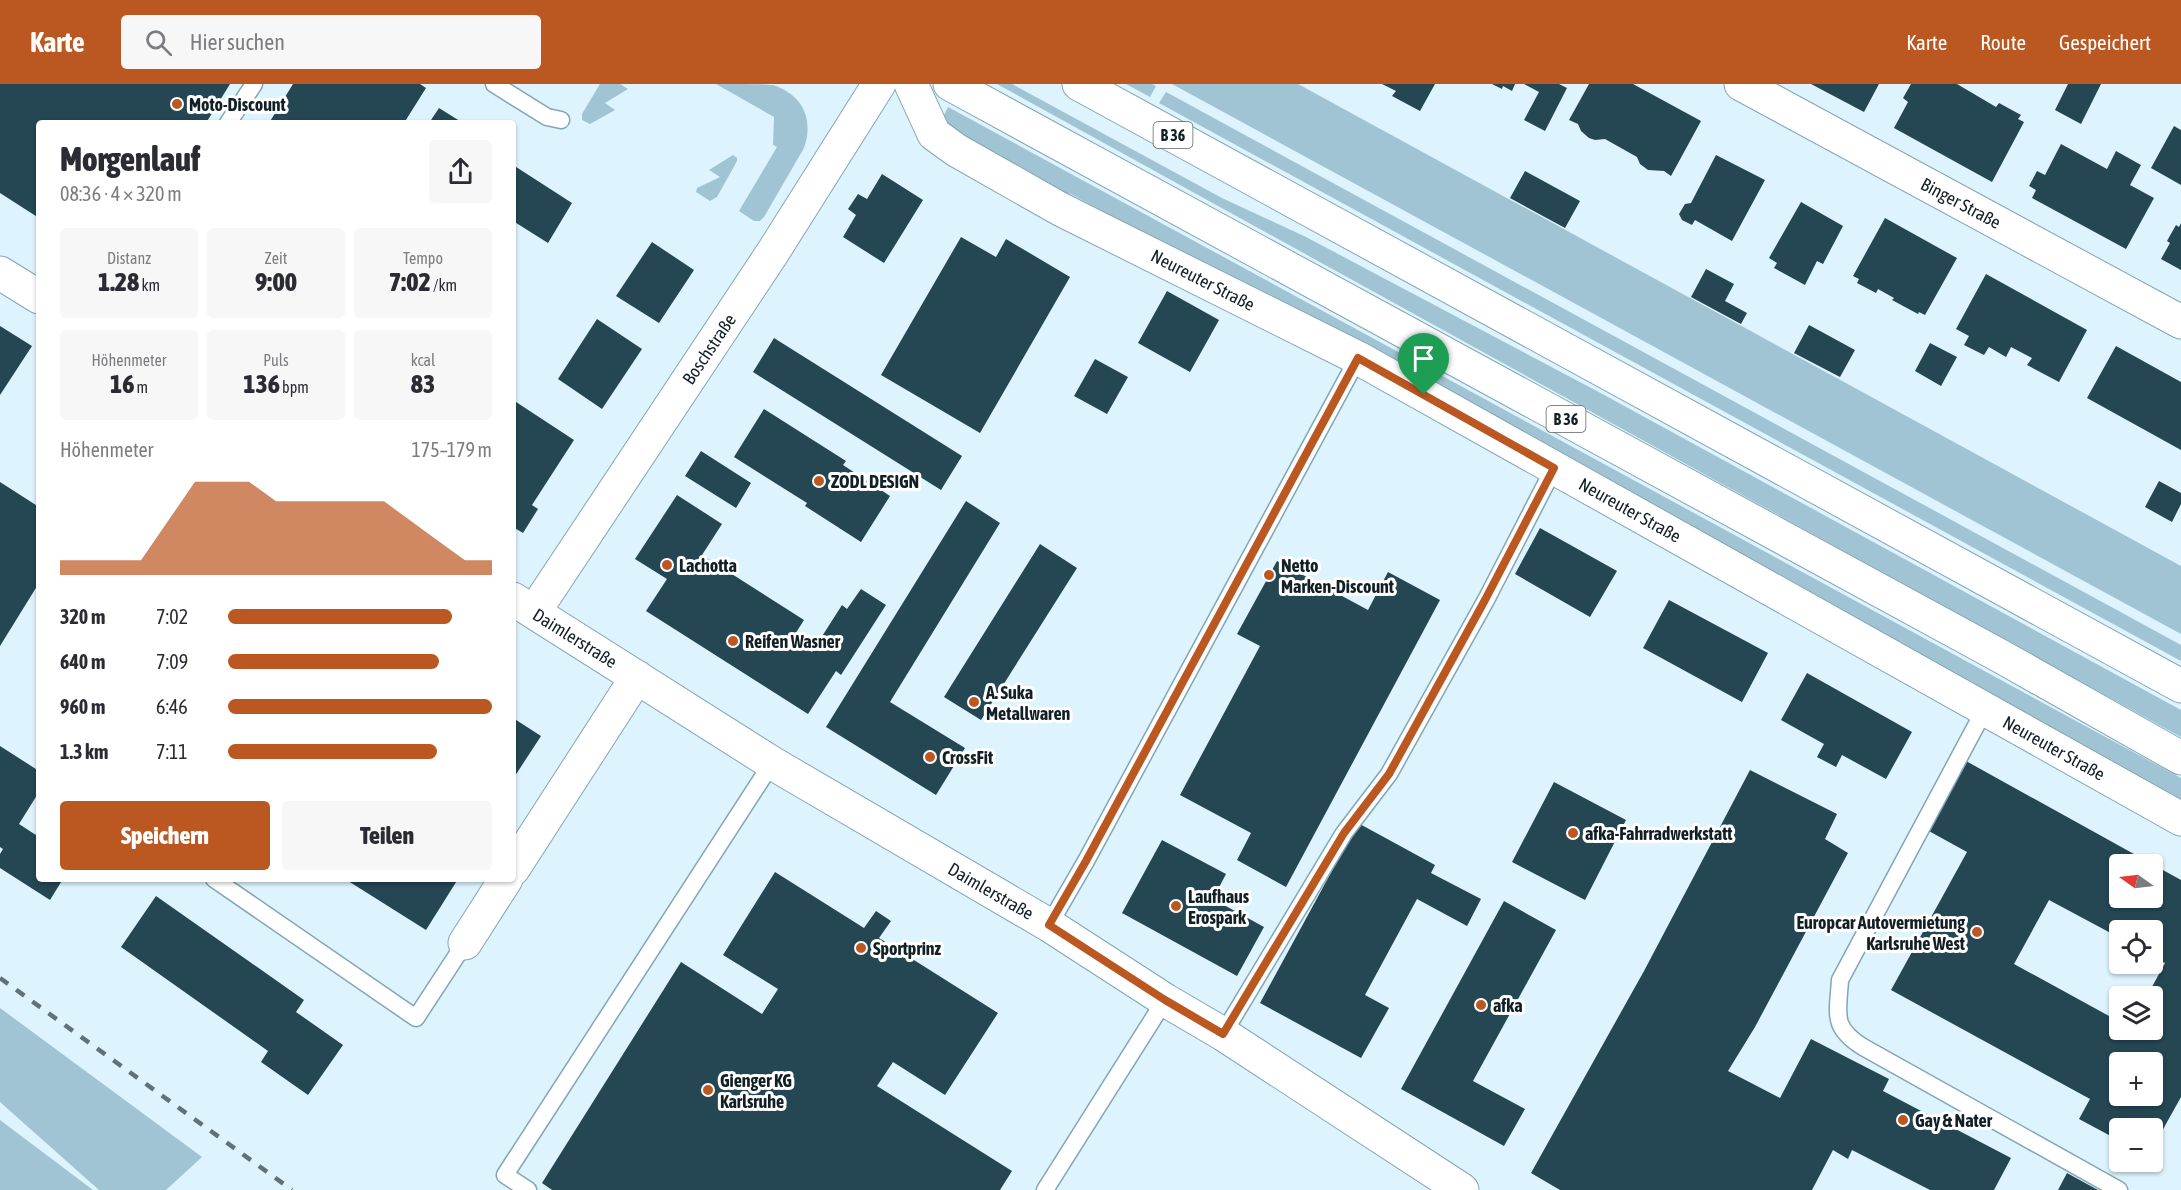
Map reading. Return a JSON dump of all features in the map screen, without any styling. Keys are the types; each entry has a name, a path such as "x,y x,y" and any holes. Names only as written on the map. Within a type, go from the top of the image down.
{"street":[{"name":"Boschstraße","path":"524,606 773,252 879,84"},
{"name":"Neureuter Straße","path":"911,84 934,134 956,150 1060,208 1358,358 2181,819"},
{"name":"B 36","path":"950,84 1992,652 2181,758"},
{"name":"B 36","path":"1079,84 2181,686"},
{"name":"Binger Straße","path":"1741,84 2181,322"},
{"path":"0,273 36,295"},
{"name":"Daimlerstraße","path":"524,606 772,764 1049,925 1165,1000 1223,1034 1462,1190"},
{"name":"Daimlerstraße","path":"516,863 637,677"},
{"path":"465,943 504,882"}],"lane":[{"path":"230,120 254,84"},
{"path":"495,84 547,117 561,120"},
{"path":"1049,925 1086,861 1358,358"},
{"path":"1223,1034 1344,833 1389,774 1480,610 1554,468"},
{"path":"1985,709 1840,980 1840,1026 1847,1037 1863,1047 2120,1190"},
{"path":"528,1190 505,1175 772,764"},
{"path":"218,882 417,1018 465,943"},
{"path":"1045,1190 1165,1000"}],"shaded area":[{"path":"600,84 620,84 628,89 605,103 615,110 590,124 582,120 582,114"},
{"path":"716,84 773,85 792,95 804,109 808,127 804,148 760,221 754,221 739,211 777,147 773,145 774,117"},
{"path":"997,84 1012,84 1222,198 1306,237 1595,390 2181,710 2181,737"},
{"path":"1126,84 1152,84 1156,86 1150,97"},
{"path":"1172,84 1298,84 2181,566 2181,634"},
{"path":"1166,92 2181,645 2181,661 1159,103"},
{"path":"948,107 2181,778 2181,800 1071,194 1062,193 945,132 944,115"},
{"path":"733,155 737,161 717,197 710,201 696,192 697,188 720,177 709,170"},
{"path":"0,1008 202,1157 166,1190 99,1190 0,1102"},
{"path":"0,1120 93,1190 0,1190"}],"building":[{"path":"0,84 230,84 208,120 36,120 36,216 0,193"},
{"path":"293,84 420,84 426,88 406,120 271,120"},
{"path":"1382,84 1435,84 1420,111 1392,96 1396,91"},
{"path":"1492,84 1515,84 1512,91"},
{"path":"1524,84 1559,84 1567,88 1545,131 1524,120 1539,92"},
{"path":"1589,84 1633,84 1701,121 1671,176 1664,171 1648,170 1640,164 1637,157 1605,139 1589,138 1581,131 1578,124 1569,120"},
{"path":"1811,84 1879,84 1864,112"},
{"path":"1911,84 1957,84 1996,107 1999,103 2021,115 2018,119 2024,122 1992,182 1894,128 1908,102 1903,98"},
{"path":"2068,84 2101,84 2081,124 2055,110"},
{"path":"439,108 458,120 431,120"},
{"path":"2174,126 2181,130 2181,185 2151,168"},
{"path":"2061,144 2107,169 2116,151 2141,165 2130,185 2154,198 2126,249 2032,198 2036,190 2029,186 2037,171 2045,175"},
{"path":"1716,155 1765,180 1732,241 1695,220 1692,225 1682,220 1679,214 1685,204 1691,203"},
{"path":"516,167 572,203 548,243 516,223"},
{"path":"1525,171 1580,201 1565,228 1510,198"},
{"path":"882,174 923,200 884,263 843,237 856,215 848,209 858,194 867,199"},
{"path":"1801,202 1843,226 1823,264 1817,261 1805,285 1774,268 1777,263 1769,258"},
{"path":"1885,218 1957,258 1925,315 1919,312 1918,314 1892,300 1894,298 1878,289 1876,293 1857,283 1859,279 1853,276"},
{"path":"2181,223 2181,270 2161,259 2170,243 2167,241 2176,225 2179,227"},
{"path":"961,237 996,257 1006,239 1070,277 980,433 881,375"},
{"path":"652,242 694,270 659,323 616,296"},
{"path":"1706,269 1734,284 1725,301 1747,313 1741,324 1691,297"},
{"path":"1986,274 2087,330 2059,382 2027,365 2032,358 2011,347 2006,357 1989,347 1984,355 1964,345 1969,336 1956,329"},
{"path":"1167,291 1219,320 1190,372 1138,343"},
{"path":"597,319 642,349 602,409 558,379"},
{"path":"1809,325 1855,350 1840,377 1794,353"},
{"path":"0,326 32,346 0,395"},
{"path":"774,338 962,456 941,490 753,372"},
{"path":"1930,343 1957,357 1941,386 1915,371"},
{"path":"2116,346 2181,382 2181,450 2087,398"},
{"path":"1095,359 1128,377 1107,414 1074,396"},
{"path":"516,402 574,440 532,505 538,509 523,533 516,529"},
{"name":"ZODL DESIGN","path":"764,409 846,461 843,465 890,496 861,542 805,506 807,503 734,457"},
{"path":"701,451 751,483 736,508 685,476"},
{"path":"2159,481 2181,493 2181,504 2172,522 2145,507"},
{"path":"0,482 36,505 36,588 0,646"},
{"path":"677,495 722,524 702,555 804,620 792,639 812,652 842,605 847,609 861,589 886,605 841,675 836,671 808,714 646,611 667,579 635,559"},
{"path":"966,501 1000,523 890,702 965,748 936,795 826,727"},
{"path":"1540,528 1617,571 1590,617 1515,574"},
{"path":"1040,544 1077,568 981,720 944,697"},
{"path":"1277,561 1368,610 1388,572 1440,600 1286,887 1237,860 1251,833 1180,795 1260,646 1237,634"},
{"path":"1669,600 1768,653 1742,702 1643,648"},
{"path":"1807,673 1912,732 1886,779 1842,755 1836,767 1817,757 1824,744 1781,720"},
{"path":"516,720 541,736 516,774"},
{"path":"0,746 36,769 36,797 19,824 36,835 36,882 61,882 50,900 0,868 0,854 3,849 0,847"},
{"name":"Europcar Autovermietung Karlsruhe West","path":"1966,761 2134,854 2109,854 2109,908 2163,908 2163,870 2181,880 2181,1097 2163,1129 2163,1118 2109,1118 2109,1135 2079,1119 2090,1099 1891,990 1967,852 1927,830","holes":["2049,900 2109,932 2109,920 2163,920 2163,962 2165,963 2163,974 2159,974 2152,986 2163,986 2163,1040 2109,1040 2109,1016 2014,964"]},
{"path":"1750,770 1837,814 1825,839 1848,853 1755,1027 1728,1071 1780,1098 1811,1039 1889,1079 1883,1091 2011,1158 1994,1190 1930,1190 1852,1150 1848,1159 1833,1150 1812,1190 1560,1190 1531,1173 1644,971"},
{"name":"afka-Fahrradwerkstatt","path":"1554,782 1626,820 1585,900 1512,862"},
{"path":"1358,823 1435,865 1431,873 1481,899 1467,926 1417,899 1365,995 1389,1008 1361,1058 1260,1003"},
{"name":"Laufhaus Erospark","path":"1162,840 1226,874 1213,899 1264,927 1237,976 1122,913"},
{"path":"775,872 864,928 876,911 891,921 879,938 998,1013 945,1095 893,1062 877,1086 1012,1171 1000,1190 552,1190 542,1183 681,962 762,1014 778,989 723,955"},
{"path":"350,882 456,882 426,930"},
{"path":"156,896 304,1000 296,1012 343,1045 308,1095 261,1062 268,1051 121,947"},
{"name":"afka","path":"1504,901 1556,930 1473,1081 1525,1109 1504,1146 1401,1089"},
{"path":"2067,1173 2098,1190 2058,1190"}],"railway":[{"path":"0,978 292,1190"}],"place":[{"name":"Moto-Discount","path":"177,104"},
{"name":"ZODL DESIGN","path":"819,481"},
{"name":"Lachotta","path":"667,565"},
{"name":"Netto Marken-Discount","path":"1269,575"},
{"name":"Reifen Wasner","path":"733,641"},
{"name":"A. Suka Metallwaren","path":"974,702"},
{"name":"CrossFit","path":"930,757"},
{"name":"afka-Fahrradwerkstatt","path":"1573,833"},
{"name":"Laufhaus Erospark","path":"1176,906"},
{"name":"Europcar Autovermietung Karlsruhe West","path":"1977,932"},
{"name":"Sportprinz","path":"861,948"},
{"name":"afka","path":"1481,1005"},
{"name":"Gienger KG Karlsruhe","path":"708,1090"},
{"name":"Gay & Nater","path":"1903,1120"}],"route":[{"path":"1358,358 1424,395 1554,468 1485,600 1389,774 1344,833 1223,1034 1165,1000 1049,925 1086,861 1358,358"}]}
